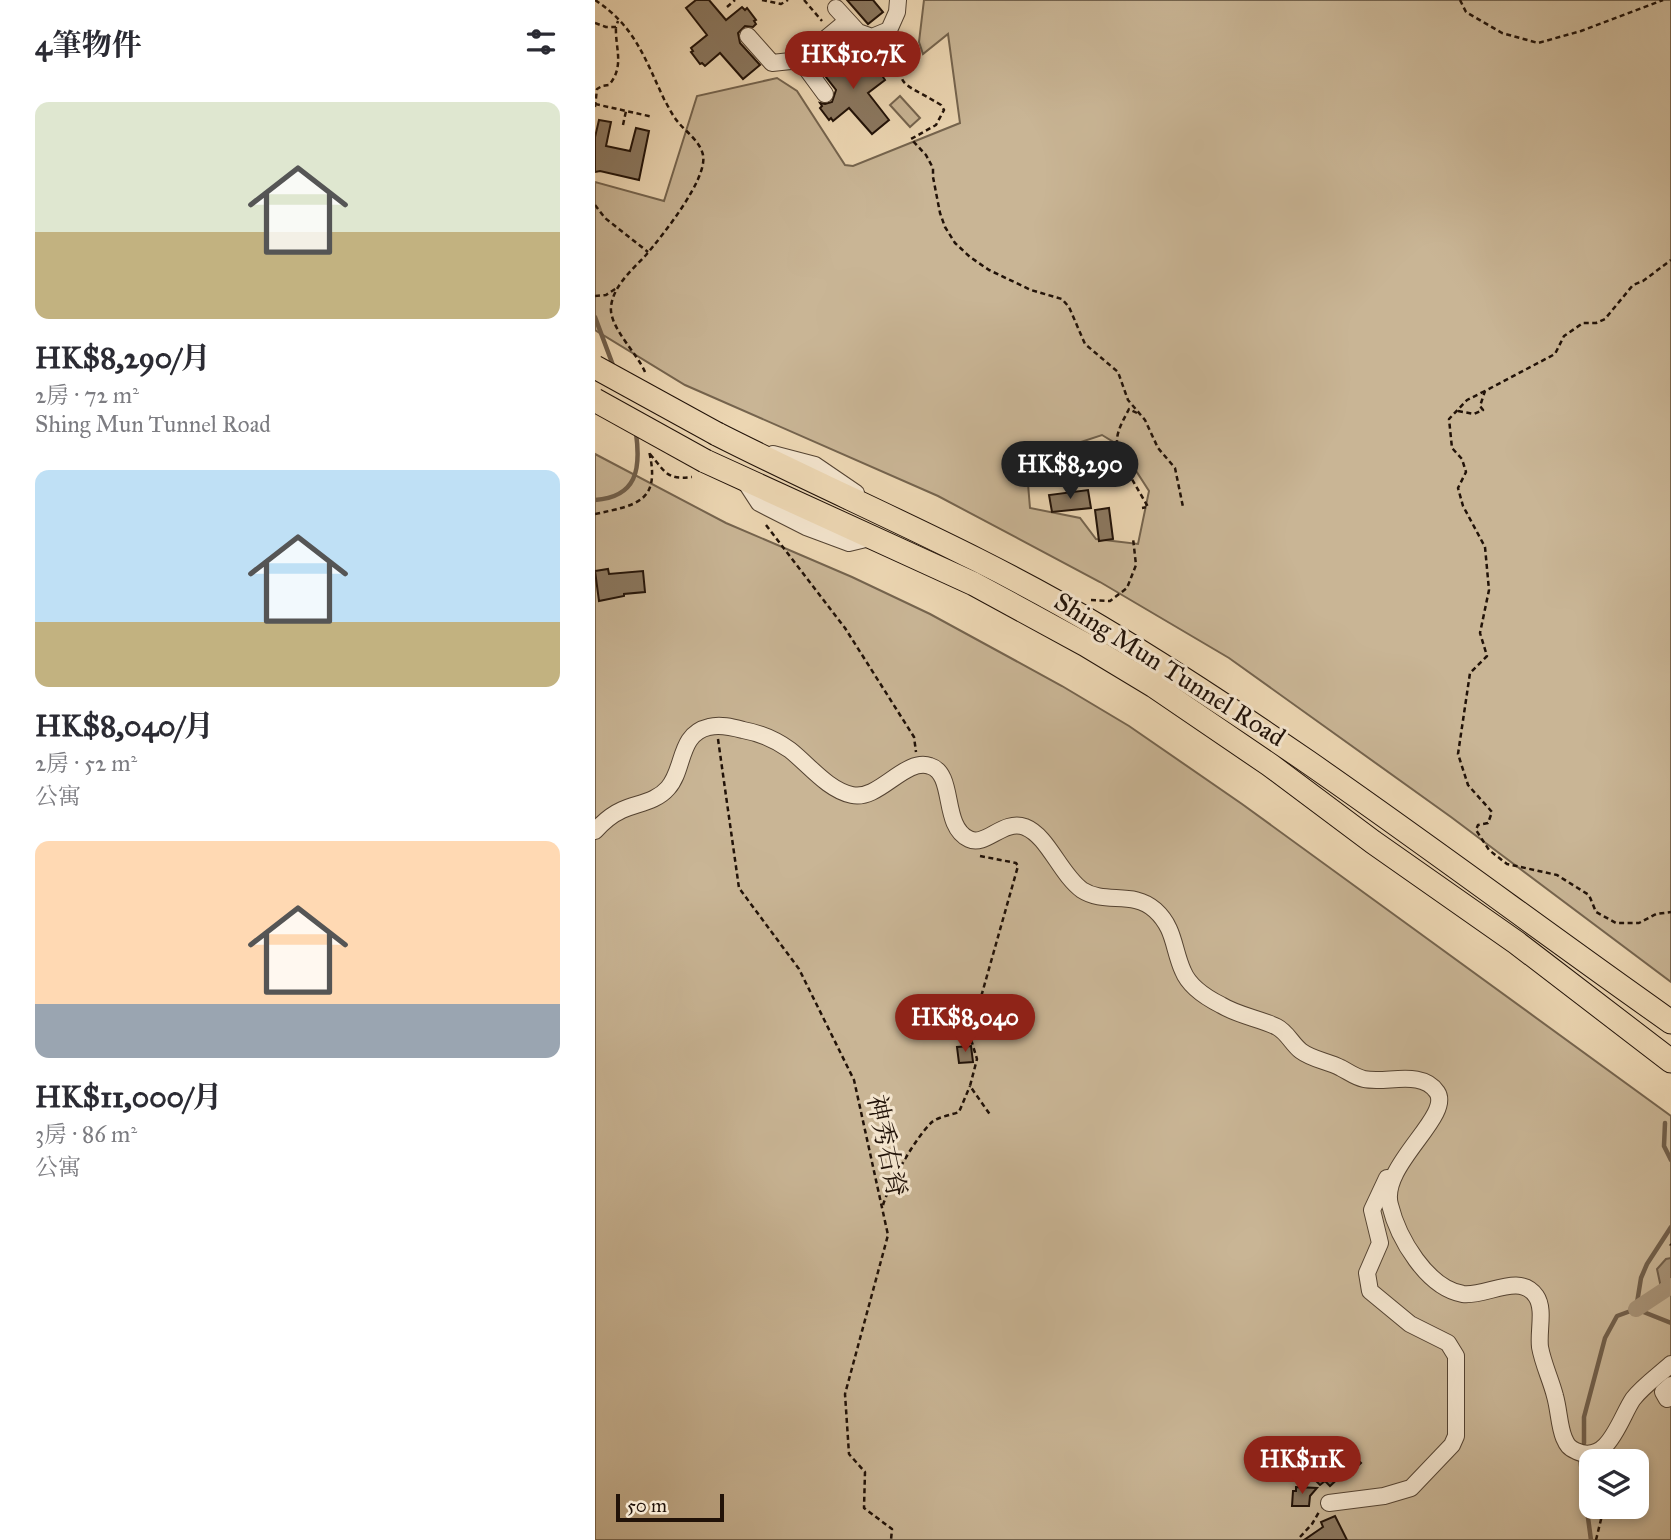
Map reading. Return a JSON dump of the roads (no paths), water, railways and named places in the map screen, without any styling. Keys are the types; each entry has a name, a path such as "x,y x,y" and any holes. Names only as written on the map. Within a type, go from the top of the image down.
{"highway":[{"name":"Shing Mun Tunnel Road","path":"595,367 717,435 1008,574 1188,681 1279,742 1671,1021"},
{"name":"Shing Mun Tunnel Road","path":"595,400 703,471 743,479 874,537 1014,604 1189,708 1517,943 1671,1061"}],"lane":[{"path":"837,8 858,32 872,37 890,30 897,12 898,0"},
{"path":"748,36 772,63 800,60 847,21"},
{"path":"800,60 825,94"},
{"path":"595,831 616,813 654,799 667,790 690,738 701,730 716,726 749,731 772,739 792,751 832,785 854,796 867,795 918,765 931,766 940,773 952,817 965,836 973,841 1013,825 1029,829 1043,842 1066,877 1087,893 1100,898 1133,898 1145,903 1156,911 1174,936 1187,978 1216,1002 1241,1015 1280,1028 1306,1054 1357,1077 1377,1080 1415,1079 1430,1085 1439,1094 1440,1107 1388,1177 1372,1208 1380,1242 1367,1273 1367,1284 1373,1295 1410,1324 1445,1341 1455,1352 1455,1437 1452,1445 1411,1488 1384,1496 1329,1503"},
{"path":"1398,1166 1390,1186 1389,1203 1412,1254 1426,1273 1445,1287 1460,1293 1480,1293 1514,1285 1527,1288 1536,1296 1540,1306 1541,1350 1564,1439 1569,1447 1588,1453 1604,1446 1613,1436 1633,1400 1671,1364"}],"waterway":[{"path":"595,317 614,368"},
{"path":"595,500 620,493 633,479 638,458 636,433"},
{"path":"1665,1123 1664,1146 1671,1160"},
{"path":"1584,1443 1584,1417 1605,1338 1617,1316 1636,1309 1641,1278 1671,1227"},
{"path":"1636,1309 1671,1286"},
{"path":"1636,1309 1671,1323"},
{"path":"1588,1519 1591,1540"}]}
